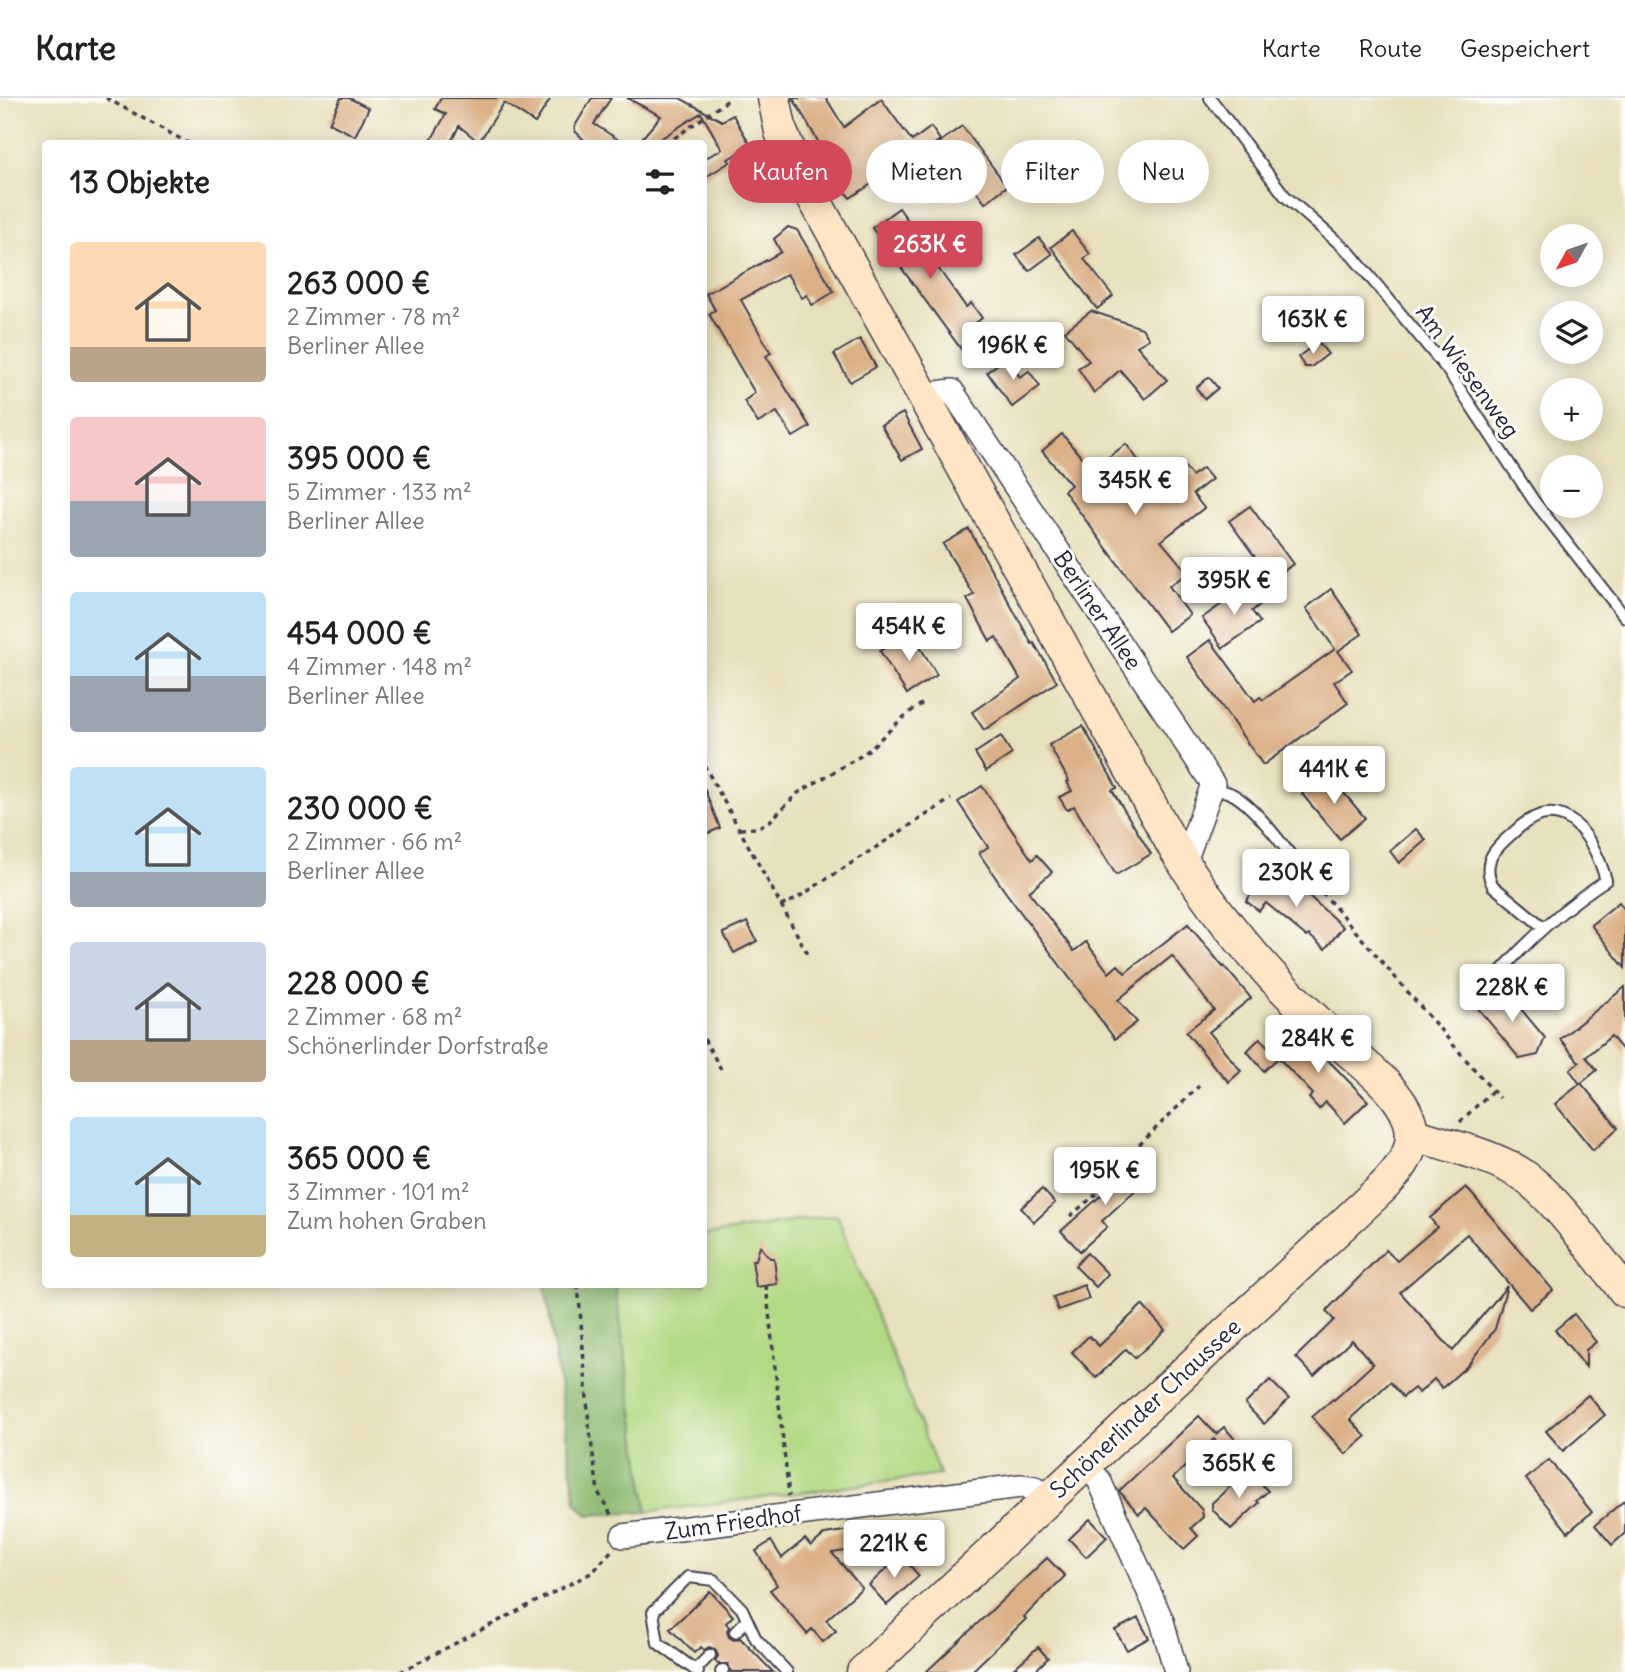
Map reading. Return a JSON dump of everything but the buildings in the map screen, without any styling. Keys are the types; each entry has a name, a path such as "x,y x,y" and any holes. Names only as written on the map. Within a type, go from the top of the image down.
{"main road":[{"name":"Berliner Allee","path":"774,98 781,132 799,172 1184,864 1236,937 1286,991 1390,1091 1408,1119 1412,1135"},
{"path":"1412,1135 1484,1157 1518,1171 1559,1210 1625,1291"},
{"name":"Schönerlinder Chaussee","path":"863,1672 1381,1189 1399,1171 1409,1154 1412,1135"}],"street":[{"name":"Berliner Allee","path":"922,395 952,391 1213,784 1211,792"},
{"path":"1184,864 1211,792"},
{"path":"1085,1465 1099,1480 1162,1621 1176,1672"},
{"name":"Zum Friedhof","path":"623,1536 1021,1486 1035,1488 1046,1500"}],"lane":[{"name":"Am Wiesenweg","path":"1210,98 1285,196 1350,253 1446,368 1534,501 1625,617"},
{"path":"1211,792 1226,791 1242,801 1300,866"},
{"path":"1501,971 1543,927 1606,880 1594,846 1582,830 1565,816 1550,814 1524,823 1492,855 1489,863 1489,879 1493,886 1543,927"},
{"path":"710,1656 696,1671 658,1643 653,1612 688,1577 713,1580 742,1609 752,1643 766,1658 787,1672"},
{"path":"734,1632 747,1620"}],"path":[{"path":"106,98 183,140"},
{"path":"672,140 731,98"},
{"path":"740,829 756,828 768,823 798,793 864,754 907,714 926,701"},
{"path":"707,770 809,956"},
{"path":"781,906 951,799"},
{"path":"1300,866 1499,1098"},
{"path":"707,1044 721,1069"},
{"path":"1070,1216 1112,1181 1133,1151 1199,1086"},
{"path":"1456,1125 1492,1091"},
{"path":"766,1286 791,1514"},
{"path":"400,1672 593,1572 623,1536 598,1492 589,1425 578,1288"}],"green space":[{"path":"837,1215 940,1475 647,1512 615,1288 707,1288 707,1235"},
{"path":"545,1288 575,1288 576,1292 583,1294 587,1288 615,1288 647,1512 588,1515 576,1503"}]}
